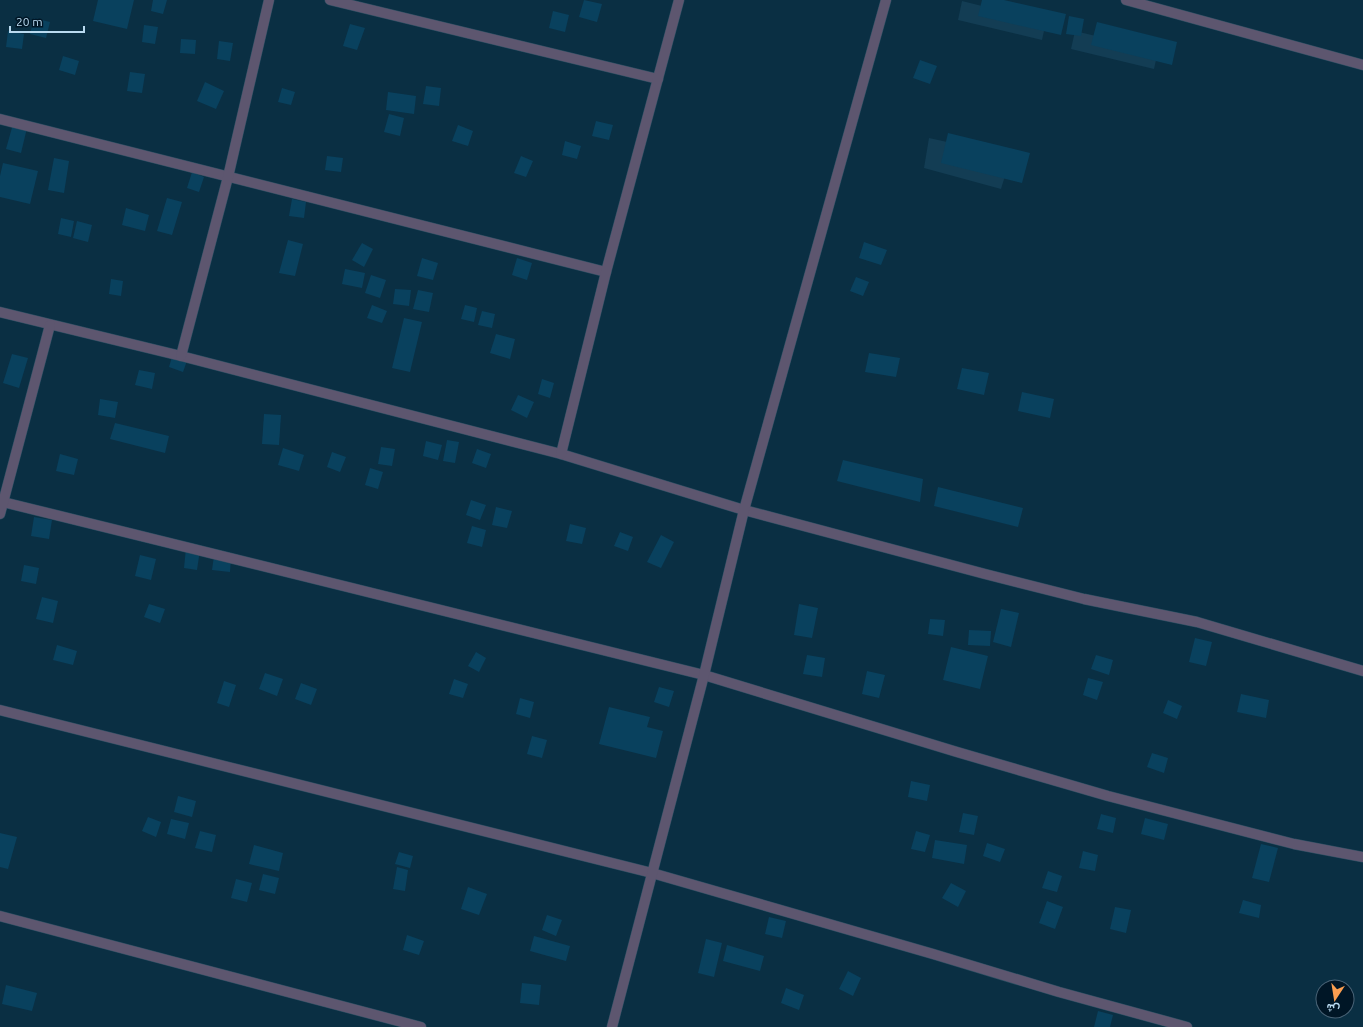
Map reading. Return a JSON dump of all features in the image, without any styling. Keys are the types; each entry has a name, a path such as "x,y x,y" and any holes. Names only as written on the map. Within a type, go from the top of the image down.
{"street":[{"path":"181,356 228,177 269,0"},
{"path":"330,0 658,79"},
{"path":"561,454 606,272 679,0"},
{"path":"612,1027 704,675 744,510 886,0"},
{"path":"1126,0 1363,65"},
{"path":"0,119 606,272"},
{"path":"0,312 181,356 561,454 744,510 1084,599 1197,622 1363,671"},
{"path":"0,514 50,325"},
{"path":"3,502 704,675 1108,796 1294,844 1363,857"},
{"path":"0,710 652,873 1059,992 1187,1027"},
{"path":"0,916 421,1027"}],"shaded area":[{"path":"962,1 1046,22 1042,40 958,20"},
{"path":"1075,31 1158,51 1154,69 1071,49"},
{"path":"929,138 1011,156 1001,189 924,168"}],"building":[{"path":"98,0 134,0 127,29 93,21"},
{"path":"153,0 167,0 163,14 151,11"},
{"path":"584,0 602,4 597,22 579,17"},
{"path":"982,0 1004,0 1066,14 1061,35 978,16"},
{"path":"553,11 569,15 565,32 549,28"},
{"path":"1069,16 1084,19 1081,36 1066,34"},
{"path":"34,18 50,22 46,38 30,34"},
{"path":"1097,22 1177,42 1172,65 1091,45"},
{"path":"350,24 365,28 357,50 343,46"},
{"path":"144,25 158,27 155,44 142,42"},
{"path":"8,31 24,34 22,49 6,47"},
{"path":"181,39 196,40 195,54 180,53"},
{"path":"219,41 233,43 230,61 217,59"},
{"path":"63,56 79,61 75,75 59,70"},
{"path":"920,60 937,66 930,84 913,78"},
{"path":"130,72 145,74 142,93 127,91"},
{"path":"205,82 224,91 216,109 197,101"},
{"path":"426,86 441,88 439,106 423,104"},
{"path":"282,88 295,92 291,105 278,102"},
{"path":"388,92 416,96 414,114 386,110"},
{"path":"389,114 404,118 400,136 384,132"},
{"path":"596,121 613,125 609,140 592,136"},
{"path":"13,124 27,128 21,153 6,149"},
{"path":"458,125 473,131 468,146 452,141"},
{"path":"948,133 1030,153 1022,183 941,163"},
{"path":"565,141 581,146 577,159 562,155"},
{"path":"327,156 343,158 341,172 325,170"},
{"path":"521,156 533,161 526,177 514,173"},
{"path":"54,158 69,161 64,193 48,190"},
{"path":"3,163 38,171 30,204 0,197 0,176"},
{"path":"192,172 204,177 199,192 187,188"},
{"path":"167,198 182,202 172,235 157,231"},
{"path":"292,199 306,202 304,218 289,216"},
{"path":"126,208 149,215 145,231 122,225"},
{"path":"61,218 74,221 71,237 58,234"},
{"path":"77,221 92,225 88,242 73,238"},
{"path":"288,240 303,244 295,276 279,273"},
{"path":"864,242 887,250 881,265 859,258"},
{"path":"362,243 373,249 364,267 352,260"},
{"path":"422,258 438,263 433,280 417,276"},
{"path":"517,258 532,263 527,280 512,275"},
{"path":"345,269 365,273 362,288 342,284"},
{"path":"371,275 386,280 380,298 365,293"},
{"path":"856,277 869,282 863,296 850,291"},
{"path":"111,279 123,281 121,296 109,294"},
{"path":"395,289 411,290 409,306 393,304"},
{"path":"418,290 433,293 429,312 413,309"},
{"path":"372,305 387,311 382,323 367,318"},
{"path":"465,305 477,308 474,322 461,319"},
{"path":"482,311 495,314 492,328 478,325"},
{"path":"404,318 422,322 410,372 392,368"},
{"path":"496,334 515,339 510,359 490,353"},
{"path":"174,350 189,355 183,372 169,367"},
{"path":"869,353 900,358 896,377 865,372"},
{"path":"12,354 28,358 19,388 3,383"},
{"path":"962,368 989,373 984,395 957,389"},
{"path":"139,370 155,373 152,389 135,385"},
{"path":"542,379 554,383 550,398 538,394"},
{"path":"1022,392 1054,399 1050,418 1018,411"},
{"path":"518,395 534,402 527,418 511,410"},
{"path":"100,399 118,402 115,418 98,415"},
{"path":"264,414 281,415 279,445 262,444"},
{"path":"115,423 169,436 165,453 110,439"},
{"path":"447,440 459,442 455,463 443,461"},
{"path":"426,441 442,445 438,460 423,456"},
{"path":"381,447 395,449 392,466 378,464"},
{"path":"283,448 304,455 299,471 278,465"},
{"path":"477,449 491,454 486,468 472,463"},
{"path":"332,452 346,457 340,472 327,467"},
{"path":"60,454 78,459 74,475 56,471"},
{"path":"843,460 923,479 920,502 837,481"},
{"path":"370,468 383,472 378,489 365,485"},
{"path":"938,487 1023,508 1018,527 934,506"},
{"path":"471,500 486,505 480,520 466,515"},
{"path":"496,507 512,511 507,528 492,525"},
{"path":"34,517 52,520 49,539 31,536"},
{"path":"570,524 586,528 582,544 566,541"},
{"path":"472,526 486,530 482,547 467,543"},
{"path":"620,532 633,537 628,551 614,546"},
{"path":"661,535 674,542 661,568 647,562"},
{"path":"186,548 200,550 197,570 184,568"},
{"path":"140,555 156,559 151,580 135,576"},
{"path":"214,556 231,558 230,572 212,570"},
{"path":"24,565 39,568 36,584 21,581"},
{"path":"42,597 58,601 53,623 36,619"},
{"path":"149,604 165,609 160,623 144,617"},
{"path":"799,604 818,608 812,638 794,635"},
{"path":"1001,609 1019,613 1011,647 993,642"},
{"path":"930,619 945,620 943,636 928,634"},
{"path":"969,630 991,631 990,646 968,645"},
{"path":"1195,638 1212,642 1206,666 1189,662"},
{"path":"57,645 77,651 73,665 53,660"},
{"path":"951,647 988,656 980,689 943,680"},
{"path":"476,652 486,658 479,672 468,666"},
{"path":"807,655 825,658 822,677 803,674"},
{"path":"1096,655 1113,660 1109,675 1091,669"},
{"path":"867,671 885,675 879,698 862,694"},
{"path":"265,673 283,679 277,696 259,689"},
{"path":"1088,678 1103,682 1097,700 1083,695"},
{"path":"454,679 468,684 463,698 449,694"},
{"path":"224,681 236,685 229,707 217,703"},
{"path":"301,683 317,689 311,705 295,699"},
{"path":"659,687 674,691 669,707 654,702"},
{"path":"1241,694 1269,700 1266,718 1237,712"},
{"path":"520,698 534,702 530,718 516,714"},
{"path":"1168,700 1182,706 1177,719 1163,713"},
{"path":"609,707 650,717 647,727 663,731 656,758 599,744"},
{"path":"532,736 547,740 542,758 527,754"},
{"path":"1152,753 1168,758 1164,773 1147,767"},
{"path":"911,781 930,785 927,801 908,797"},
{"path":"178,796 196,801 192,817 174,812"},
{"path":"963,813 978,816 974,835 959,832"},
{"path":"1101,814 1116,818 1113,833 1097,829"},
{"path":"148,817 161,822 156,837 142,831"},
{"path":"1145,818 1168,824 1164,840 1141,834"},
{"path":"171,819 189,823 185,839 167,834"},
{"path":"200,831 216,835 212,852 195,848"},
{"path":"916,831 930,835 925,852 911,849"},
{"path":"0,833 17,837 8,869 0,867"},
{"path":"935,840 967,845 964,864 932,858"},
{"path":"987,843 1005,849 1000,862 983,856"},
{"path":"1261,844 1278,848 1269,882 1252,878"},
{"path":"254,845 283,853 279,871 249,864"},
{"path":"1083,851 1098,855 1095,871 1079,868"},
{"path":"399,852 413,856 410,868 395,864"},
{"path":"397,867 408,870 405,891 393,889"},
{"path":"1048,871 1062,876 1057,892 1042,888"},
{"path":"263,874 279,878 275,894 259,890"},
{"path":"236,879 252,883 247,902 231,898"},
{"path":"951,883 966,891 958,907 942,898"},
{"path":"468,887 487,894 479,915 461,909"},
{"path":"1243,900 1261,905 1259,918 1239,913"},
{"path":"1047,901 1063,907 1055,929 1039,923"},
{"path":"1115,907 1131,910 1126,933 1110,929"},
{"path":"547,915 562,920 556,936 542,930"},
{"path":"769,917 786,921 782,938 765,934"},
{"path":"407,935 424,941 419,955 403,950"},
{"path":"534,936 570,946 566,961 530,951"},
{"path":"706,939 722,943 714,977 698,973"},
{"path":"727,945 764,956 760,971 723,961"},
{"path":"848,971 861,978 853,996 839,989"},
{"path":"522,983 541,985 539,1005 520,1003"},
{"path":"6,985 37,993 32,1011 2,1004"},
{"path":"786,988 804,995 799,1010 781,1003"},
{"path":"1098,1011 1113,1015 1110,1027 1094,1027"}]}
